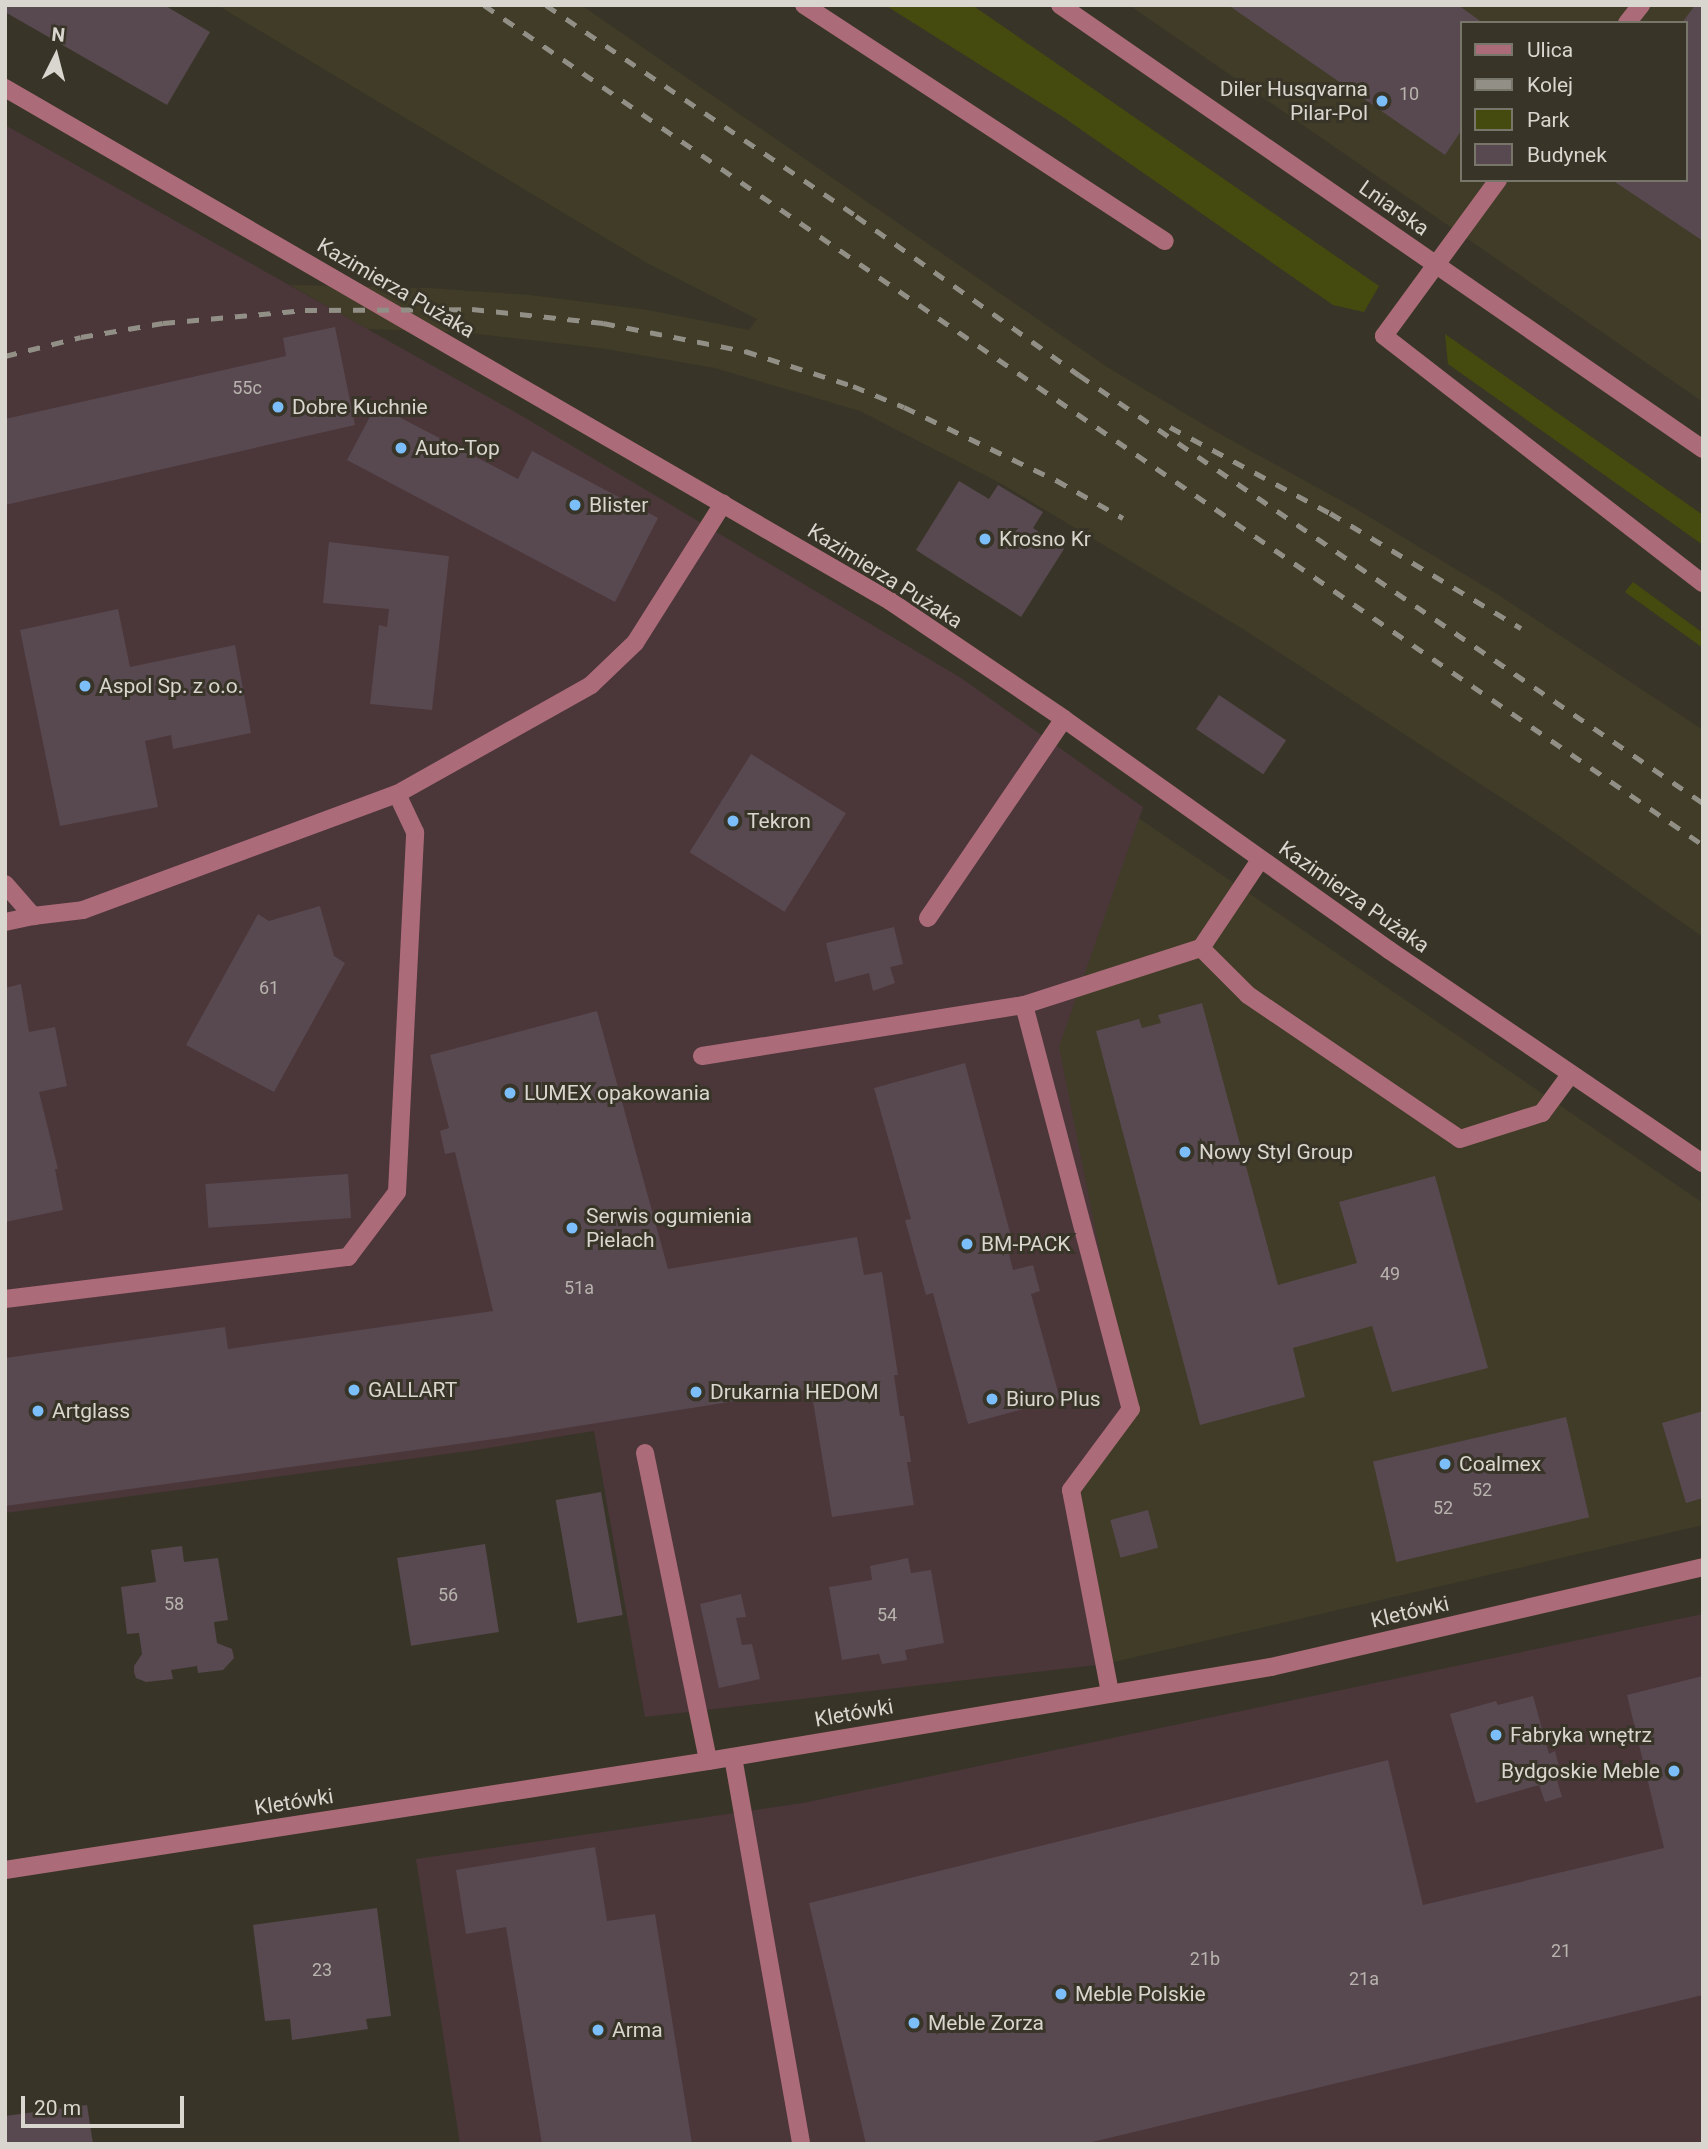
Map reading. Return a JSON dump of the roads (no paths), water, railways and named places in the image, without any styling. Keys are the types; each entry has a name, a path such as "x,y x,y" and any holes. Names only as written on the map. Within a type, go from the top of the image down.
{"street":[{"path":"804,5 1165,241"},
{"name":"Lniarska","path":"1060,5 1703,449"},
{"path":"1629,21 1641,5"},
{"name":"Kazimierza Pużaka","path":"5,88 890,601 1064,719 1260,860 1570,1075 1703,1164"},
{"path":"1497,182 1384,336 1703,583"},
{"path":"5,922 83,910 397,794 591,685 635,643 723,504"},
{"path":"928,918 1064,719"},
{"path":"5,1299 348,1257 397,1192 415,832 397,794"},
{"path":"702,1056 1024,1005 1201,948 1260,860"},
{"path":"5,884 33,916"},
{"path":"1201,948 1248,995 1460,1139 1542,1113 1570,1075"},
{"path":"1024,1005 1130,1409 1072,1490 1110,1693"},
{"path":"645,1453 708,1761"},
{"name":"Kletówki","path":"5,1870 733,1757 1271,1667 1703,1566"},
{"path":"733,1757 801,2144"}],"railway":[{"path":"484,5 1703,845"},
{"path":"546,5 856,216 1079,375 1703,803"},
{"path":"5,356 81,337 163,323 305,310 472,309 603,323 745,351 853,386 904,407 1056,480 1123,518"},
{"path":"1170,427 1330,513 1521,628"}],"place":[{"name":"Diler Husqvarna Pilar-Pol","path":"1382,101"},
{"name":"Dobre Kuchnie","path":"278,407"},
{"name":"Auto-Top","path":"401,448"},
{"name":"Blister","path":"575,505"},
{"name":"Krosno Kr","path":"985,539"},
{"name":"Aspol Sp. z o.o.","path":"85,686"},
{"name":"Tekron","path":"733,821"},
{"name":"LUMEX opakowania","path":"510,1093"},
{"name":"Nowy Styl Group","path":"1185,1152"},
{"name":"Serwis ogumienia Pielach","path":"572,1228"},
{"name":"BM-PACK","path":"967,1244"},
{"name":"GALLART","path":"354,1390"},
{"name":"Drukarnia HEDOM","path":"696,1392"},
{"name":"Biuro Plus","path":"992,1399"},
{"name":"Artglass","path":"38,1411"},
{"name":"Coalmex","path":"1445,1464"},
{"name":"Fabryka wnętrz","path":"1496,1735"},
{"name":"Bydgoskie Meble","path":"1674,1771"},
{"name":"Meble Polskie","path":"1061,1994"},
{"name":"Meble Zorza","path":"914,2023"},
{"name":"Arma","path":"598,2030"}]}
